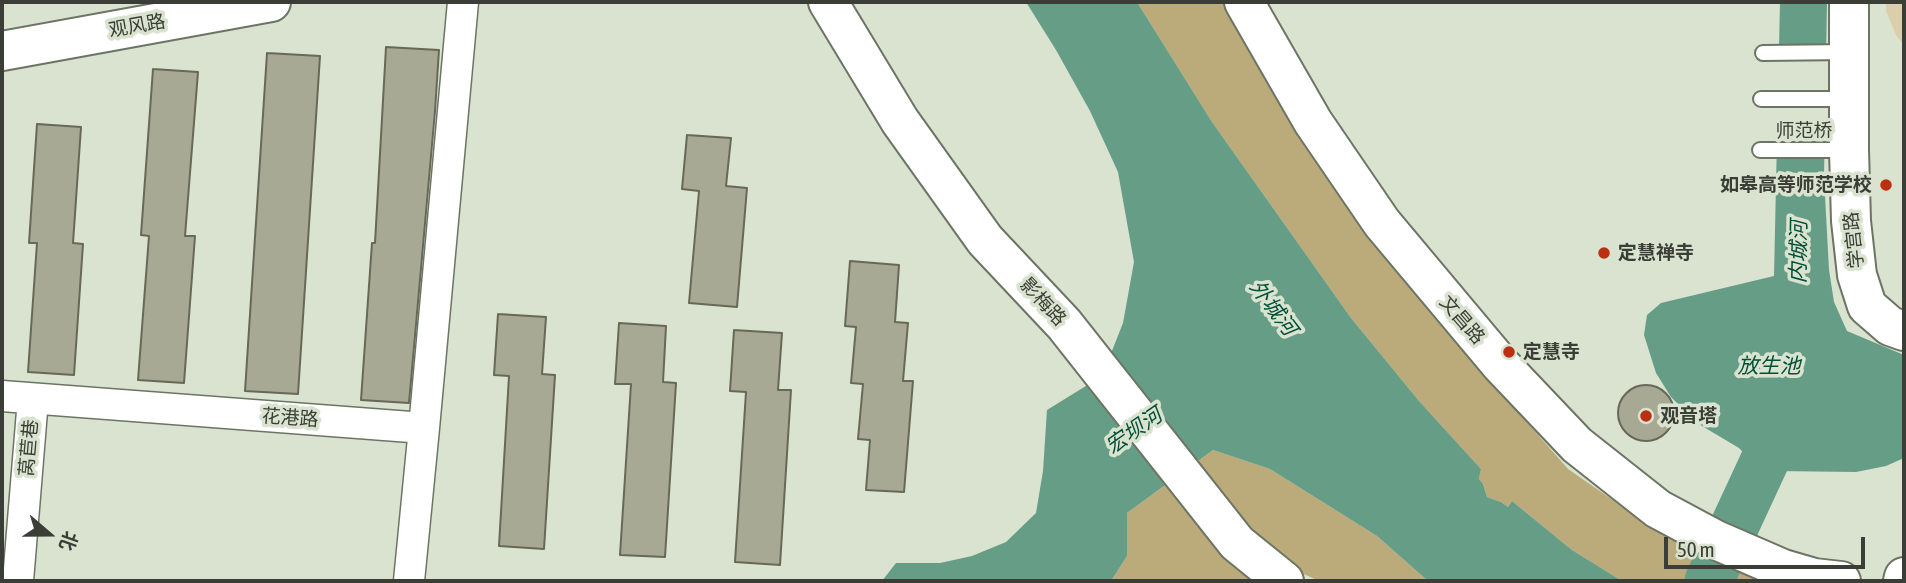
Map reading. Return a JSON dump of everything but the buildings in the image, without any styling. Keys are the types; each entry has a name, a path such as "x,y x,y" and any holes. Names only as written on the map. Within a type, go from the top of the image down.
{"street":[{"name":"观风路","path":"2,51 271,2"},
{"path":"409,581 463,2"},
{"name":"影梅路","path":"828,2 901,121 985,240 1064,324 1237,543 1284,581"},
{"name":"文昌路","path":"1244,2 1313,122 1382,223 1501,365 1577,445 1658,509 1732,548 1783,569 1814,578 1841,581"},
{"name":"学宫路","path":"1849,2 1840,52 1840,151 1857,275 1867,306 1890,326 1904,331"},
{"name":"花港路","path":"2,396 424,428"},
{"name":"莴苣巷","path":"18,581 33,399"}],"lane":[{"path":"1768,53 1840,52"},
{"path":"1766,99 1840,99"},
{"name":"师范桥","path":"1765,150 1840,151"}],"shaded area":[{"path":"1137,2 1229,2 1380,241 1431,313 1568,469 1659,532 1760,581 1622,581 1572,550 1512,501 1508,507 1487,497 1479,479 1481,469 1419,401 1351,318 1212,122"},
{"path":"1886,2 1904,2 1904,44 1897,37 1886,11"},
{"path":"1213,450 1270,469 1377,536 1428,581 1319,581 1284,565 1278,581 1111,581 1127,556 1127,513"}],"water":[{"path":"1026,2 1137,2 1212,122 1351,318 1419,401 1481,469 1479,479 1487,497 1508,507 1512,501 1572,550 1622,581 1428,581 1377,536 1270,469 1213,450 1127,513 1127,556 1111,581 882,581 896,563 940,563 972,556 1006,542 1036,513 1043,471 1047,410 1102,376 1123,323 1134,262 1118,172 1090,111"},
{"name":"放生池","path":"1780,2 1827,2 1824,177 1829,270 1834,302 1847,331 1904,355 1904,458 1886,466 1856,472 1774,471 1755,509 1738,499 1752,462 1739,448 1697,423 1671,397 1656,373 1644,335 1647,315 1661,303 1774,276"}],"pier":[{"path":"1776,45 1829,45 1828,153 1773,156"}],"waterway":[{"path":"1709,581 1773,443"}],"place":[{"name":"如皋高等师范学校","path":"1886,185"},
{"name":"定慧禅寺","path":"1604,253"},
{"name":"定慧寺","path":"1509,352"},
{"name":"观音塔","path":"1646,416"}],"water label":[{"name":"内城河","path":"1799,252"},
{"name":"外城河","path":"1273,308"},
{"name":"宏坝河","path":"1134,431"}]}
